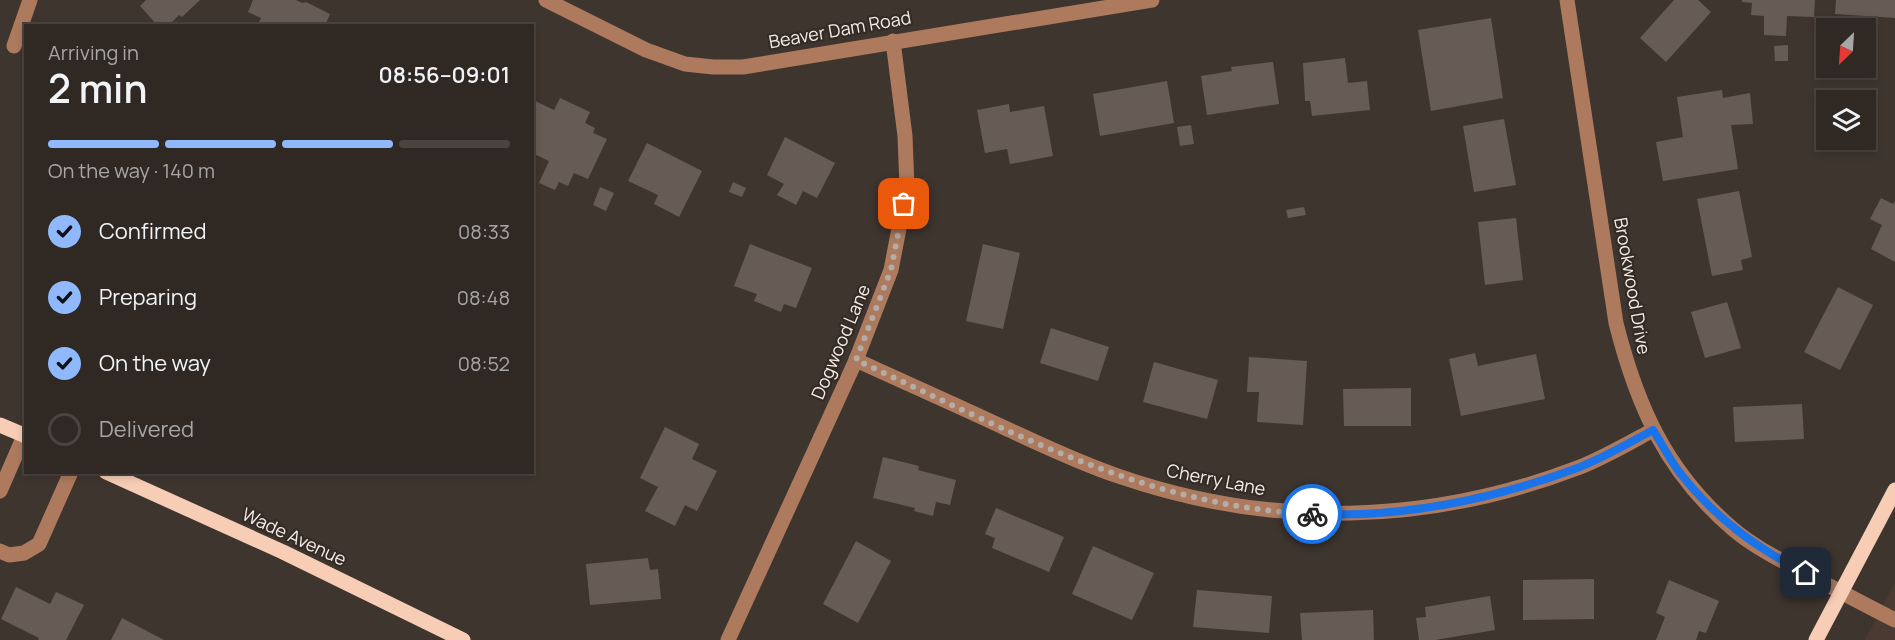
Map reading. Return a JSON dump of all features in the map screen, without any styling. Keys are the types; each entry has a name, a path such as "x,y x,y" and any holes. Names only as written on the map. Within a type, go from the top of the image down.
{"main road":[{"path":"0,425 24,436"},
{"name":"Wade Avenue","path":"110,474 283,552 463,640"},
{"path":"1816,640 1895,490"}],"street":[{"path":"14,46 30,0"},
{"name":"Beaver Dam Road","path":"546,0 646,50 685,64 743,67 1152,0"},
{"name":"Brookwood Drive","path":"1567,0 1616,323 1630,376 1653,430 1679,472 1704,501 1734,530 1777,558 1895,620"},
{"name":"Dogwood Lane","path":"728,640 856,360 891,270 907,188 905,136 893,41"},
{"name":"Cherry Lane","path":"856,360 1117,476 1199,499 1294,513 1339,514 1402,511 1486,496 1581,466 1653,430"},
{"path":"0,491 24,438"},
{"path":"0,551 9,555 24,553 39,544 70,474"}],"shaded area":[{"path":"1895,583 1895,640 1865,640"}],"building":[{"path":"146,0 200,0 182,17 179,15 170,24 156,24 140,6"},
{"path":"253,0 296,0 306,2 330,14 326,24 258,24 261,18 248,12"},
{"path":"1674,0 1698,0 1711,12 1666,62 1640,38"},
{"path":"1742,0 1815,0 1814,17 1787,16 1786,36 1764,35 1764,16 1751,15 1752,3 1742,2"},
{"path":"1836,0 1895,0 1895,18 1835,14"},
{"path":"1491,18 1503,98 1431,111 1418,30"},
{"path":"1788,45 1788,61 1775,61 1774,46"},
{"path":"1345,58 1348,83 1367,81 1370,110 1312,116 1310,101 1305,101 1303,63"},
{"path":"1273,62 1279,104 1207,115 1201,76 1232,71 1231,67"},
{"path":"1167,81 1174,123 1100,136 1093,94"},
{"path":"1722,90 1723,98 1750,93 1753,124 1731,125 1738,169 1663,181 1656,142 1683,137 1677,97"},
{"path":"560,98 590,112 585,123 595,128 593,133 607,139 588,179 574,173 568,186 559,182 555,190 539,183 549,161 534,154 534,103 535,101 554,110"},
{"path":"1009,104 1010,112 1044,106 1053,156 1010,164 1007,149 985,153 977,110"},
{"path":"1504,119 1516,185 1474,192 1463,126"},
{"path":"1191,125 1194,144 1180,146 1177,127"},
{"path":"785,137 835,163 817,198 803,191 796,205 777,195 784,184 767,175"},
{"path":"647,143 702,171 679,217 654,204 658,195 628,181"},
{"path":"733,182 746,188 742,197 729,192"},
{"path":"600,187 614,193 606,211 593,205"},
{"path":"1739,191 1752,257 1741,260 1743,270 1712,276 1697,199"},
{"path":"1881,198 1893,204 1895,201 1895,262 1871,249 1882,225 1870,219"},
{"path":"1304,207 1306,215 1288,218 1286,210"},
{"path":"1516,218 1523,280 1485,285 1478,222"},
{"path":"750,244 812,268 796,308 784,304 781,312 754,301 757,294 734,286"},
{"path":"983,244 1020,253 1003,329 966,321"},
{"path":"1838,287 1873,305 1840,370 1804,352"},
{"path":"1727,302 1741,348 1705,358 1691,312"},
{"path":"1051,328 1109,347 1098,381 1040,363"},
{"path":"1475,353 1478,366 1536,354 1545,399 1461,416 1449,359"},
{"path":"1249,357 1307,361 1303,425 1257,422 1259,392 1247,392"},
{"path":"1154,362 1218,380 1207,419 1143,402"},
{"path":"1411,388 1411,426 1344,426 1343,389"},
{"path":"1802,404 1804,439 1735,442 1733,407"},
{"path":"665,427 699,444 692,459 717,471 697,511 685,505 675,526 645,511 658,487 640,478"},
{"path":"883,457 919,466 918,470 956,480 950,505 936,502 933,516 914,511 915,508 873,498"},
{"path":"996,508 1064,537 1049,572 992,548 995,538 985,534"},
{"path":"856,541 891,561 858,623 823,604"},
{"path":"1093,546 1154,573 1132,620 1072,594"},
{"path":"648,558 650,570 658,569 661,599 590,605 586,564"},
{"path":"1594,579 1594,619 1523,620 1523,580"},
{"path":"1669,580 1719,601 1706,633 1699,631 1696,640 1656,640 1665,617 1656,613"},
{"path":"16,587 50,604 56,592 84,605 66,640 38,640 39,638 1,619"},
{"path":"1197,590 1272,596 1269,633 1193,627"},
{"path":"1490,596 1495,630 1435,640 1419,640 1416,618 1426,617 1425,607"},
{"path":"1373,610 1374,640 1302,640 1300,613"},
{"path":"122,618 164,640 111,640"}],"way so far":[{"path":"904,204 891,270 856,360 1117,476 1199,499 1242,507 1312,514"}],"route":[{"path":"1312,514 1368,514 1402,511 1486,496 1581,466 1653,430 1679,472 1704,501 1734,530 1777,558 1806,573"}]}
